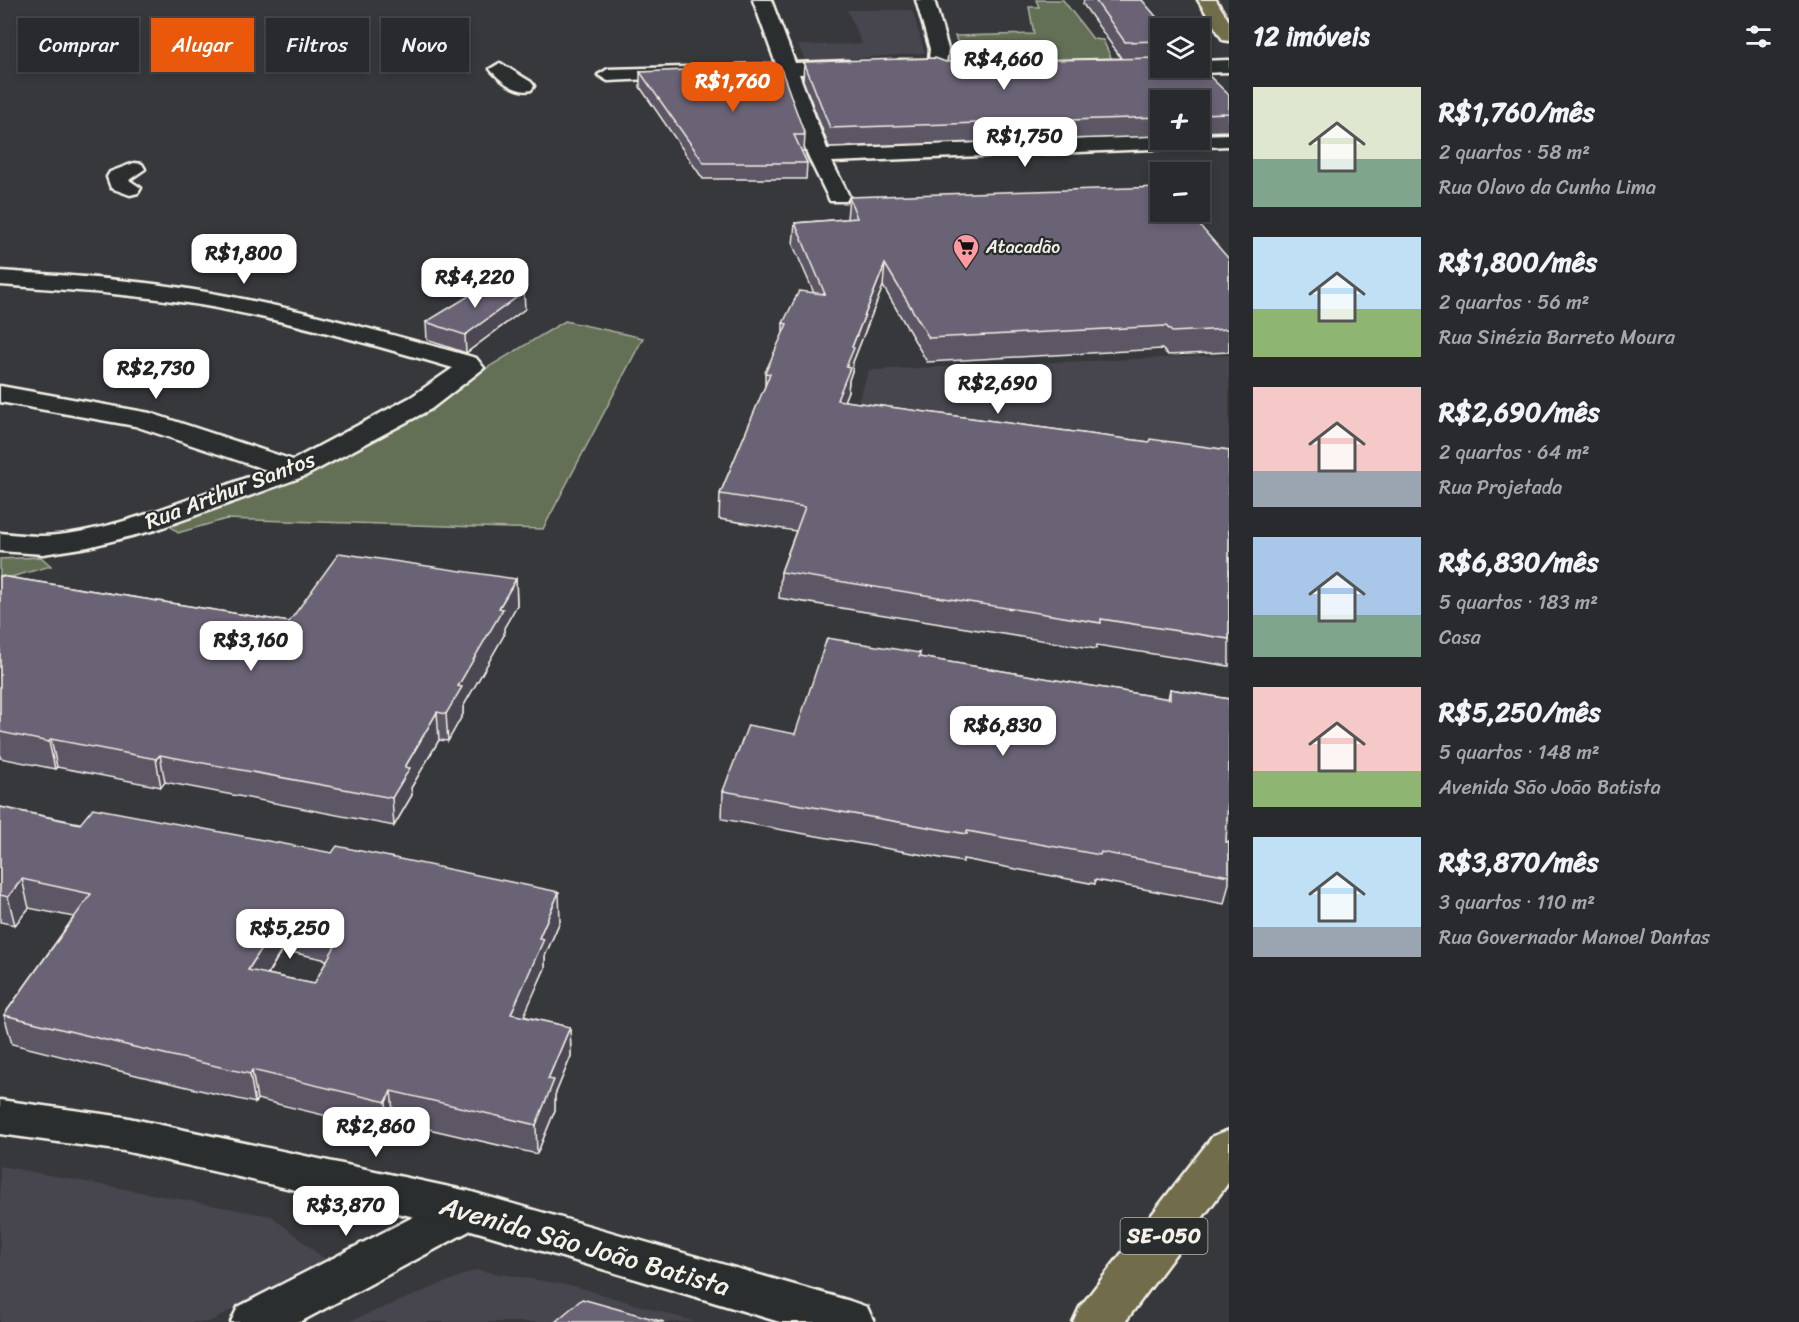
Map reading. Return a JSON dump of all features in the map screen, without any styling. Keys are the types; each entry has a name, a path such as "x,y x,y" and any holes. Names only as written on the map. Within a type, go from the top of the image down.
{"main road":[{"path":"1207,0 1229,36"},
{"name":"SE-050","path":"1097,1322 1229,1148"}],"street":[{"path":"762,0 819,156 838,196"},
{"path":"608,75 874,67 944,62 925,0"},
{"path":"1210,67 1229,66"},
{"path":"500,69 524,86"},
{"path":"819,156 1229,140"},
{"name":"Rua Arthur Santos","path":"0,278 86,284 200,298 332,326 470,366 469,371 421,403 295,470 144,524 88,538 43,545 0,542"},
{"path":"0,394 140,419 295,470"},
{"name":"Avenida São João Batista","path":"0,1117 124,1134 468,1210 850,1322"},
{"path":"255,1322 468,1210"}],"shaded area":[{"path":"847,10 912,10 925,53 806,62 798,45 862,44"},
{"path":"1229,355 1229,464 853,416 869,370"},
{"path":"0,1166 271,1216 326,1260 209,1322 0,1322"},
{"path":"476,1270 574,1286 695,1322 348,1322"}],"green space":[{"path":"1036,0 1063,0 1093,39 1103,40 1114,64 952,70 962,55 955,36 1034,34 1029,7 1039,7"},
{"path":"565,321 643,338 543,529 226,519 178,533 168,524 246,497 326,465"},
{"path":"41,557 51,566 0,580 0,559"}],"building":[{"path":"1095,0 1142,0 1157,18 1150,18 1150,41 1125,42"},
{"path":"935,58 946,62 1150,58 1150,78 1210,77 1229,95 1229,113 1210,114 1210,90 1150,90 1150,117 830,128 804,62"},
{"path":"780,66 805,135 794,135 807,163 704,163 640,72"},
{"path":"1150,187 1150,222 1197,222 1229,259 1229,329 1172,332 1166,326 929,338 885,264 852,347 854,348 846,367 850,368 837,400 1149,442 1150,439 1229,450 1229,639 1101,619 1101,623 781,572 805,507 720,494 770,374 765,373 787,324 783,323 799,291 825,294 795,223 857,218 849,197"},
{"path":"490,283 524,292 465,335 426,322"},
{"path":"339,553 516,579 499,608 503,609 458,686 462,687 446,714 437,712 405,767 410,768 392,798 160,755 156,759 51,739 49,742 0,732 0,576 289,622"},
{"path":"827,638 920,653 919,657 1170,699 1170,689 1229,699 1226,842 1229,842 1229,876 1101,852 1100,855 967,831 967,834 723,791 748,725 795,734"},
{"path":"0,807 80,824 93,808 332,853 337,846 559,892 539,938 544,939 511,1014 570,1027 548,1079 554,1080 536,1125 391,1091 386,1102 252,1070 250,1074 4,1015 91,894 22,879 8,897 0,895","holes":["278,922 341,935 314,984 248,970"]},
{"path":"582,1299 664,1322 555,1322"}],"place":[{"name":"Atacadão","path":"966,270"}]}
